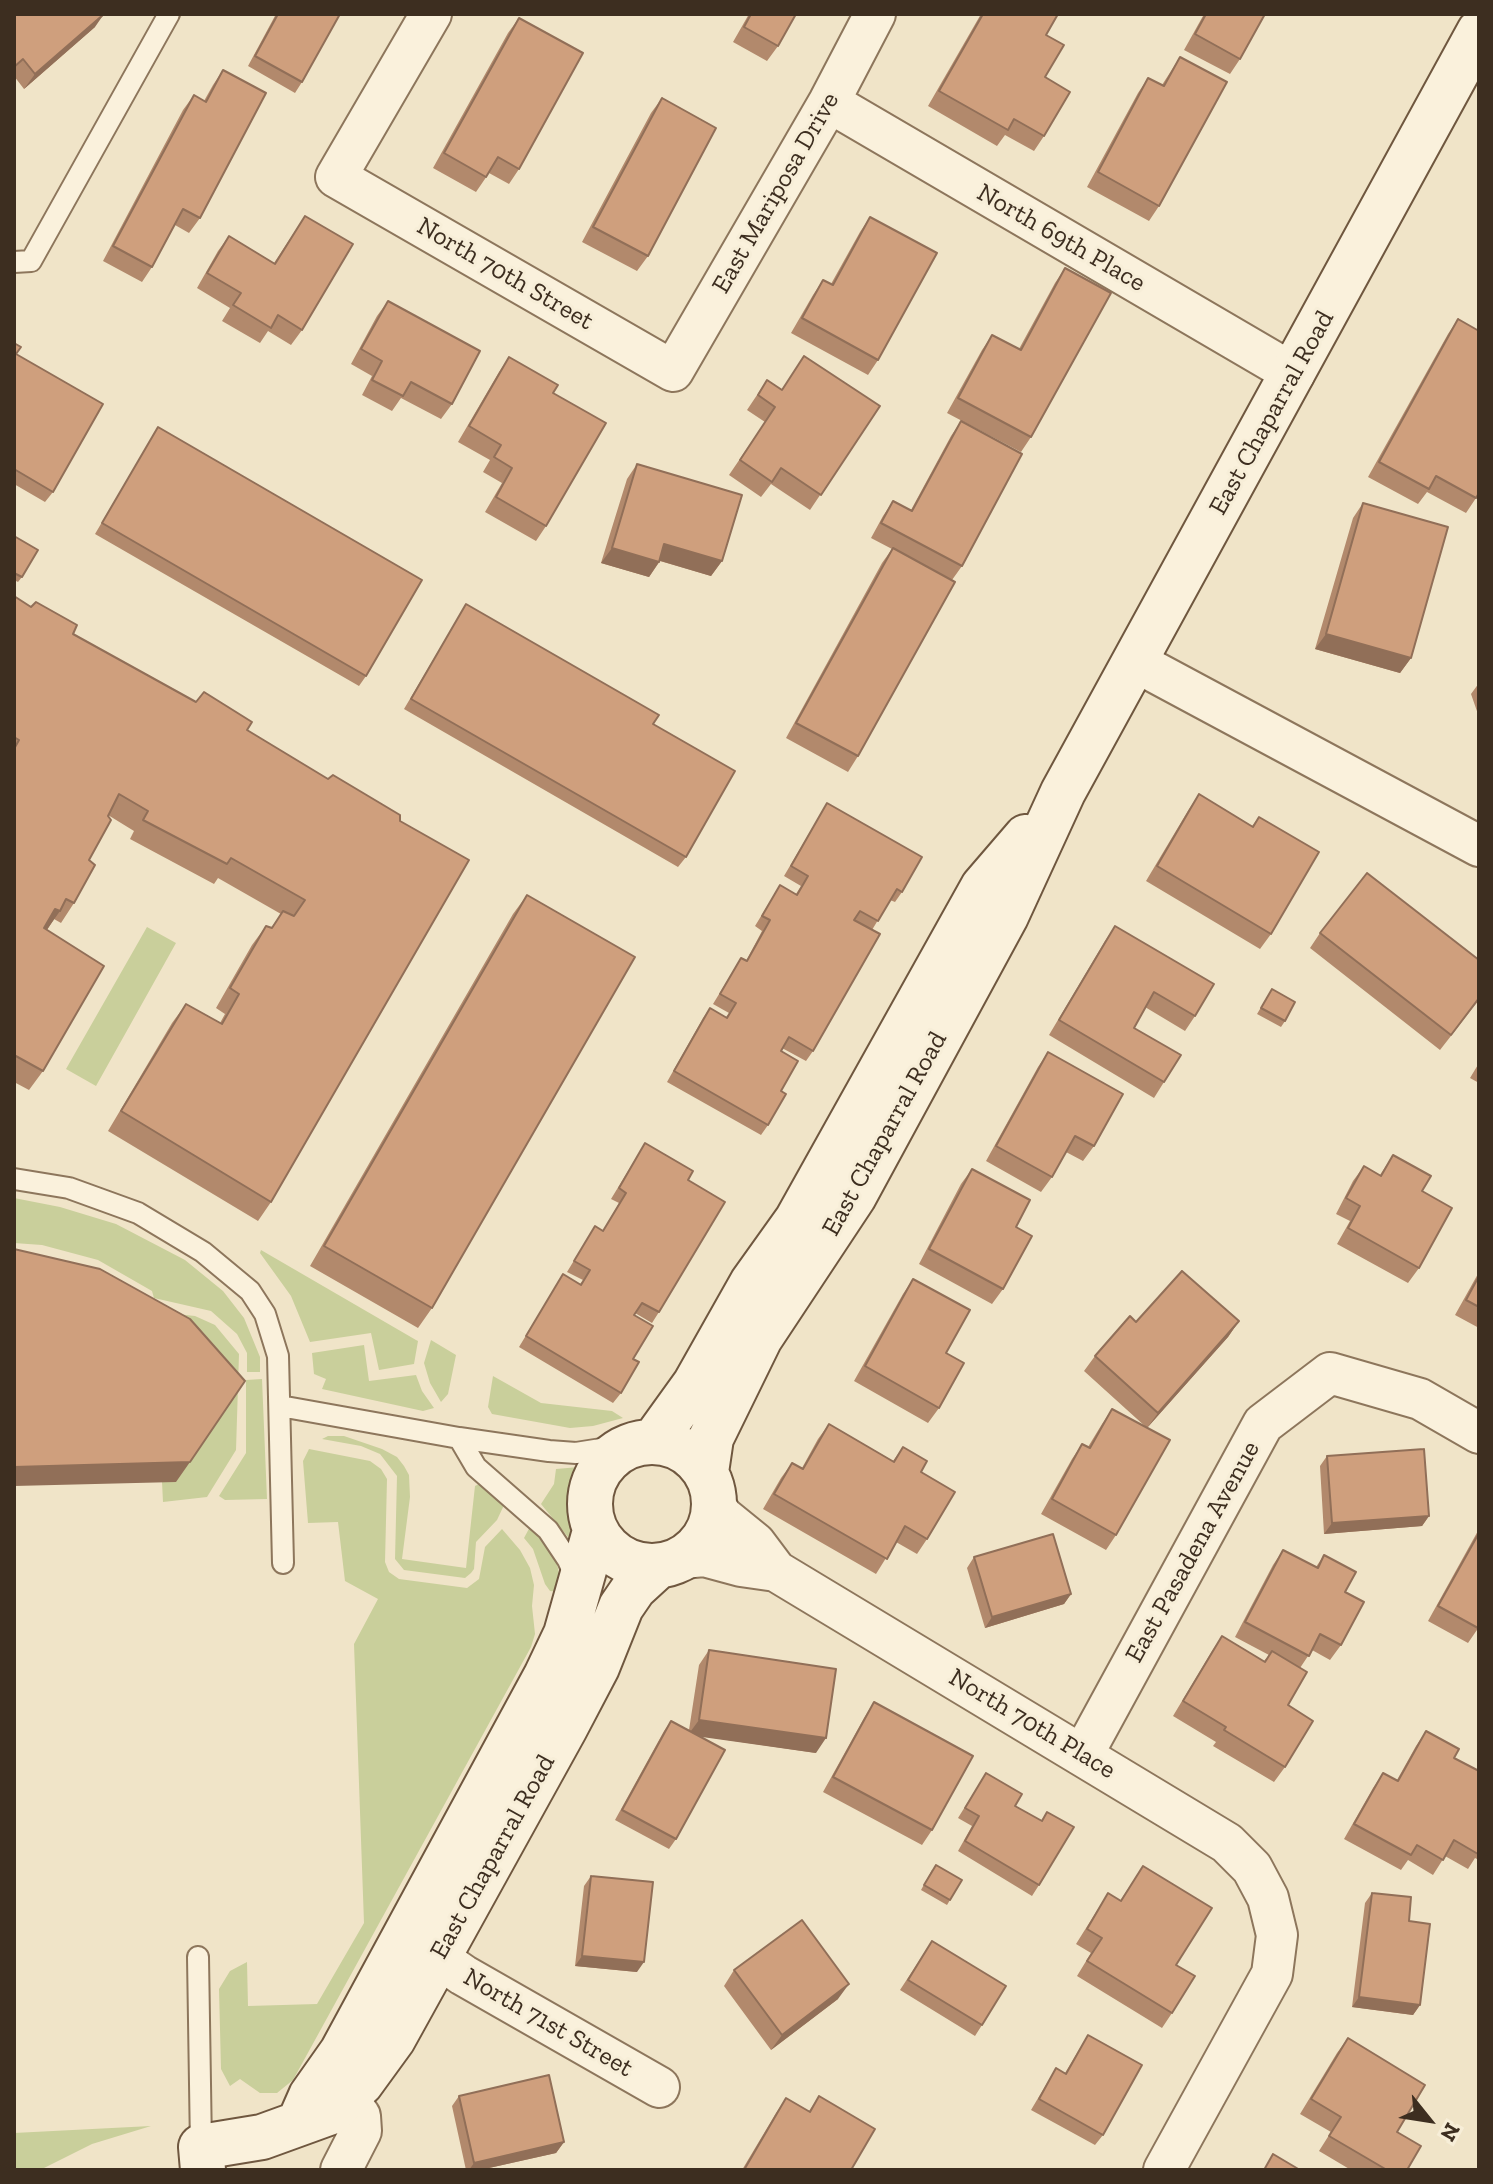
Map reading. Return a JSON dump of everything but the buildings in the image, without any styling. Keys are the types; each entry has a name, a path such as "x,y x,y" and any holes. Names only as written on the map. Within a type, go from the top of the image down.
{"main road":[{"name":"East Chaparral Road","path":"710,1488 711,1438 760,1338 854,1196 1006,916 1063,792 1479,32"},
{"name":"East Chaparral Road","path":"643,1443 695,1384 752,1283 797,1220 983,887 1063,792"},
{"path":"643,1443 674,1445 693,1456 710,1488 710,1527 704,1540 671,1562 639,1565 621,1559 606,1547 595,1531 590,1510 591,1490 600,1470 614,1454 643,1443"},
{"name":"East Chaparral Road","path":"202,2158 331,2112 361,2083 393,2039 437,1957 555,1703 566,1634 595,1531"},
{"name":"East Chaparral Road","path":"300,2121 311,2096 342,2052 555,1703 597,1667 621,1607 634,1588 671,1562"}],"street":[{"name":"North 70th Street","path":"431,14 336,177 673,371"},
{"name":"East Mariposa Drive","path":"673,371 829,102 875,14"},
{"name":"North 69th Place","path":"829,102 1294,374"},
{"path":"1136,662 1479,846"},
{"name":"East Pasadena Avenue","path":"1083,1754 1263,1424 1330,1373 1420,1399 1479,1433"},
{"name":"North 70th Place","path":"710,1488 723,1517 755,1543 776,1571 1227,1843 1252,1868 1268,1898 1277,1935 1272,1974 1164,2170"},
{"name":"North 70th Place","path":"671,1562 704,1556 776,1571"},
{"name":"North 71st Street","path":"437,1957 659,2087"},
{"path":"341,2170 361,2131 360,2116 346,2097"}],"lane":[{"path":"14,262 31,261 169,14"},
{"path":"14,1179 69,1188 138,1213 173,1232 230,1272 250,1291 265,1314 278,1356 283,1563"},
{"path":"280,1406 459,1438 576,1453 643,1443"},
{"path":"459,1438 476,1467 548,1530 568,1560 579,1587"},
{"path":"198,1957 202,2158"}],"green space":[{"path":"147,927 176,943 96,1086 66,1069"},
{"path":"14,1198 60,1207 116,1224 185,1260 223,1291 244,1318 260,1357 260,1372 247,1372 247,1353 237,1334 211,1311 154,1298 152,1291 98,1260 42,1245 14,1243"},
{"path":"261,1250 418,1341 414,1364 379,1370 371,1333 310,1342 291,1296 260,1253"},
{"path":"158,1312 195,1316 215,1325 239,1354 236,1450 207,1497 163,1502 162,1482 177,1480"},
{"path":"431,1340 456,1355 448,1394 441,1402 430,1383 424,1363"},
{"path":"364,1345 369,1381 416,1375 434,1408 423,1411 322,1389 326,1379 314,1374 312,1353"},
{"path":"493,1376 541,1403 612,1411 623,1418 570,1428 492,1414 488,1407"},
{"path":"262,1379 267,1499 225,1500 219,1496 246,1453 246,1380"},
{"path":"344,1436 382,1449 397,1457 404,1466 409,1475 410,1497 402,1559 466,1568 475,1486 479,1484 505,1503 497,1520 476,1542 471,1573 465,1578 404,1570 395,1559 397,1476 380,1454 361,1446 322,1439"},
{"path":"309,1449 370,1461 381,1469 387,1479 385,1562 389,1572 399,1579 467,1588 479,1579 485,1547 502,1529 530,1568 534,1585 532,1606 535,1634 531,1647 293,2080 277,2093 260,2093 240,2079 230,2086 221,2069 219,1989 230,1971 247,1962 248,2006 317,2004 364,1923 354,1644 378,1599 345,1581 338,1522 308,1523 303,1461"},
{"path":"579,1467 582,1472 574,1487 572,1502 581,1548 572,1542 541,1504 554,1484 556,1469"},
{"path":"531,1525 556,1559 559,1592 550,1591 545,1584 533,1549 524,1538"},
{"path":"151,2126 92,2144 40,2170 14,2170 14,2133"}]}
